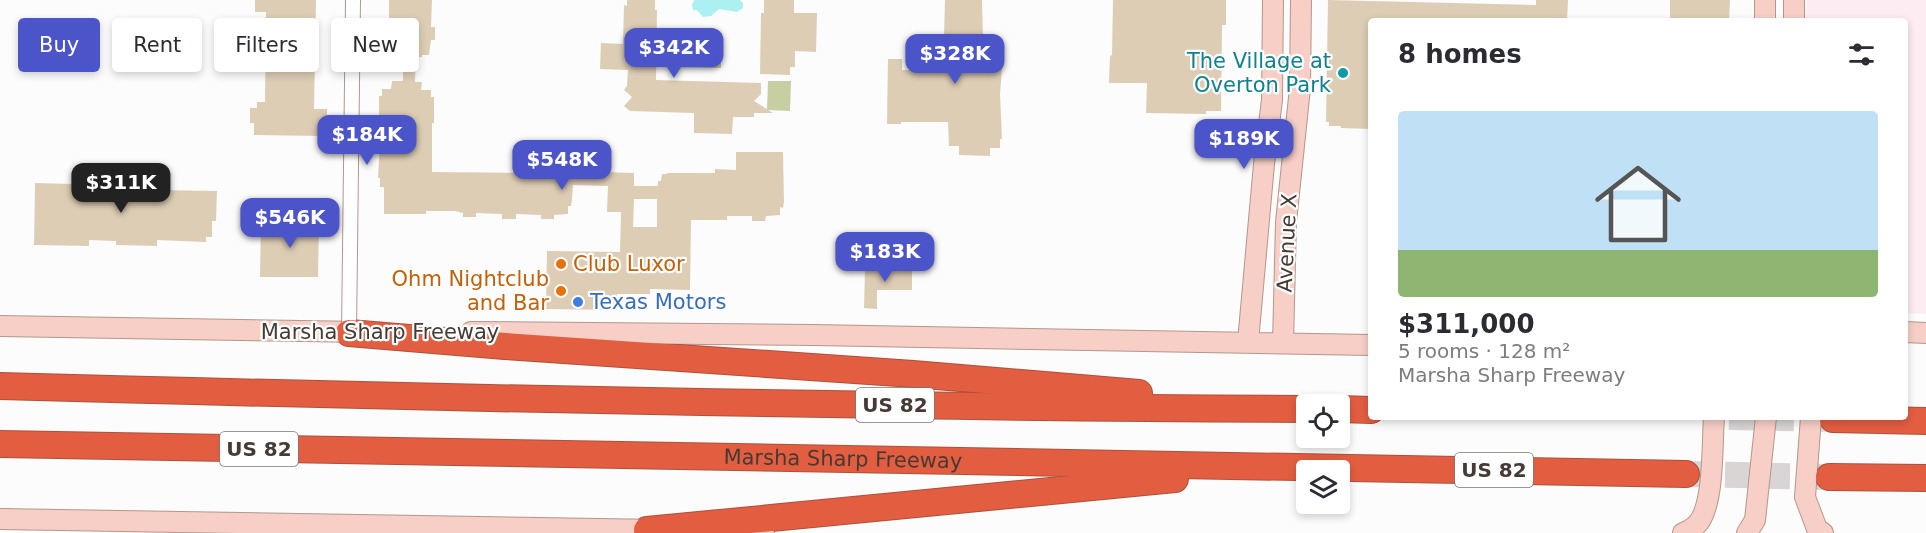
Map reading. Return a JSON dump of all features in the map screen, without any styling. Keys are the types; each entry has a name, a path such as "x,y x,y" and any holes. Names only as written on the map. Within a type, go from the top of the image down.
{"highway":[{"path":"349,333 913,374 1296,407"},
{"name":"US 82","path":"0,386 495,399 1060,408 1296,408"},
{"path":"1350,409 1368,410"},
{"path":"1891,420 1926,421"},
{"name":"Marsha Sharp Freeway","path":"0,444 1296,466"},
{"path":"646,530 1296,467"},
{"name":"Marsha Sharp Freeway","path":"1350,467 1686,474"},
{"path":"1829,477 1926,478"}],"main road":[{"name":"Avenue X","path":"1248,342 1272,100 1273,0"},
{"name":"Avenue X","path":"1283,343 1286,222 1300,88 1301,0"},
{"path":"1765,0 1765,18"},
{"path":"1794,0 1794,18"},
{"name":"Marsha Sharp Freeway","path":"0,326 349,333 600,332 1368,345"},
{"path":"1908,332 1926,333"},
{"path":"1683,533 1693,529 1701,518 1709,497 1714,420"},
{"path":"1754,529 1766,420"},
{"path":"1822,420 1805,497 1817,529 1824,533"},
{"path":"0,519 112,527 646,530 764,533"}],"street":[{"path":"349,333 353,0"}],"shaded area":[{"path":"1807,0 1926,0 1926,314 1908,313 1908,18 1805,18"}],"green space":[{"path":"672,43 721,43 721,68 671,67"},
{"path":"768,81 791,81 790,111 767,110"}],"water":[{"path":"694,0 740,0 743,8 737,12 719,9 711,16 703,17 697,10 693,10"}],"building":[{"path":"255,0 316,0 316,18 266,18 266,12 255,12"},
{"path":"389,0 432,0 431,27 435,27 435,40 431,40 429,55 422,55 419,57 419,18 389,18"},
{"path":"627,0 655,0 655,10 657,10 656,80 761,83 761,94 754,101 773,113 754,113 754,117 733,117 732,134 694,133 694,113 630,111 624,106 632,97 624,90 627,86 628,70 600,69 601,43 623,44 624,5 627,6"},
{"path":"764,0 794,0 794,13 817,13 816,52 795,51 795,67 790,67 790,75 760,74 761,13 764,13"},
{"path":"945,0 982,0 983,40 992,40 992,48 1001,48 1001,56 1003,56 1000,94 1002,139 1000,139 1000,148 990,148 990,156 959,155 959,146 949,146 948,122 887,124 888,59 902,59 902,70 949,71 949,36 944,36"},
{"path":"1113,0 1226,0 1226,25 1222,25 1221,111 1206,111 1206,114 1146,113 1147,83 1109,83"},
{"path":"1328,0 1536,5 1536,0 1568,0 1567,18 1368,18 1368,129 1341,128 1341,126 1329,126 1329,122 1326,122"},
{"path":"1670,0 1730,0 1729,18 1670,18"},
{"path":"265,72 315,72 314,109 327,109 327,124 322,124 322,136 254,135 254,123 250,123 250,108 257,108 257,102 265,102"},
{"path":"403,72 415,72 415,82 422,82 421,90 431,90 431,97 434,97 432,172 542,173 542,168 555,168 555,148 569,148 569,171 634,173 634,186 658,186 662,174 715,173 715,169 736,170 736,152 783,152 783,208 780,207 780,215 766,216 765,221 752,221 752,216 727,216 727,220 691,220 690,290 650,289 650,294 617,294 617,310 546,309 547,251 620,252 621,212 607,212 608,186 573,185 568,214 554,215 554,219 541,219 541,215 516,214 516,219 502,219 502,214 476,213 476,217 463,217 463,213 455,211 384,214 384,187 380,187 380,178 378,178 381,122 379,122 379,96 382,96 382,89 391,89 392,81 403,81","holes":["634,199 657,199 657,227 633,227"]},
{"path":"109,179 157,180 156,190 217,191 216,221 212,221 212,237 206,237 206,242 157,240 157,246 116,245 116,241 89,240 89,246 34,245 35,183 109,185"},
{"path":"261,222 319,222 318,277 260,277"},
{"path":"865,269 912,269 912,290 877,290 877,309 864,308"}],"tunnel":[{"path":"1686,474 1829,477"}],"place":[{"name":"The Village at Overton Park","path":"1343,73"},
{"name":"Club Luxor","path":"561,264"},
{"name":"Ohm Nightclub and Bar","path":"561,291"},
{"name":"Texas Motors","path":"578,302"}]}
